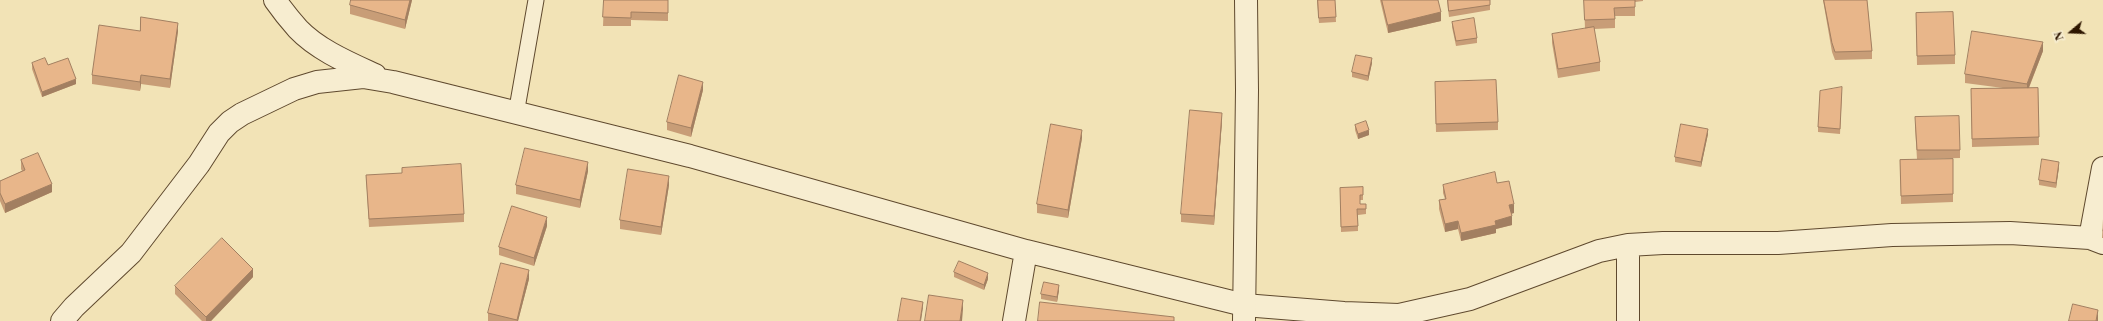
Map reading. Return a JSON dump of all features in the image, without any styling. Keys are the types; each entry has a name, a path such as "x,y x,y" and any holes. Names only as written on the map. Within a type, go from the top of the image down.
{"street":[{"path":"275,0 299,30 314,41 348,63 393,82"},
{"path":"1244,313 1247,90 1246,0"},
{"path":"62,321 131,253 199,164 219,134 230,122 242,114 294,89 317,82 363,77 393,82 516,114 690,156 1244,313 1344,313 1399,315 1470,299 1599,251 1628,245 1663,243 1778,243 1892,235 1994,233 2097,240 2103,168"},
{"path":"1628,245 1628,321"},
{"path":"1014,321 1026,251"}],"lane":[{"path":"516,114 536,0"}],"building":[{"path":"351,0 410,0 405,20 350,5"},
{"path":"604,0 668,0 668,13 631,12 631,18 603,17"},
{"path":"1318,0 1335,0 1336,17 1319,18"},
{"path":"1382,0 1438,0 1441,12 1388,25"},
{"path":"1448,0 1490,0 1490,5 1449,11"},
{"path":"1584,0 1635,0 1635,7 1614,8 1615,19 1585,20"},
{"path":"1824,0 1867,0 1872,51 1835,52"},
{"path":"1953,12 1955,55 1917,56 1916,13"},
{"path":"141,17 178,23 170,79 141,75 140,82 92,75 99,25 140,31"},
{"path":"1474,18 1477,38 1456,41 1452,22"},
{"path":"1594,27 1600,62 1558,69 1552,34"},
{"path":"1972,31 2043,42 2027,84 1965,74"},
{"path":"1356,55 1372,58 1368,76 1352,72"},
{"path":"45,58 48,65 68,58 76,79 42,92 32,63"},
{"path":"679,75 703,82 691,128 667,122"},
{"path":"1496,80 1498,122 1436,124 1435,82"},
{"path":"1842,87 1840,129 1818,127 1820,91"},
{"path":"2038,88 2039,137 1972,139 1971,89"},
{"path":"1190,110 1222,113 1214,216 1181,214"},
{"path":"1959,116 1960,150 1917,150 1915,117"},
{"path":"1366,121 1369,130 1358,134 1355,125"},
{"path":"1051,124 1082,130 1068,210 1037,204"},
{"path":"1681,124 1708,129 1701,162 1675,157"},
{"path":"525,148 588,162 580,200 516,185"},
{"path":"38,153 52,184 5,204 0,193 0,181 25,170 21,160"},
{"path":"1953,159 1953,194 1901,196 1900,160"},
{"path":"2042,159 2059,162 2056,183 2039,180"},
{"path":"461,164 464,214 369,219 366,175 402,173 402,168"},
{"path":"628,169 669,176 661,227 620,220"},
{"path":"1495,172 1497,183 1509,181 1514,204 1509,205 1512,216 1495,221 1496,225 1461,233 1458,221 1445,224 1439,200 1446,199 1443,185"},
{"path":"1363,187 1363,195 1360,195 1360,204 1366,204 1366,209 1357,209 1358,226 1341,227 1340,188"},
{"path":"512,206 547,217 534,258 499,247"},
{"path":"222,238 253,269 206,317 175,286"},
{"path":"959,261 988,273 984,285 954,272"},
{"path":"501,263 529,270 517,320 488,313"},
{"path":"1044,282 1059,285 1057,297 1041,294"},
{"path":"929,295 963,300 960,321 925,321"},
{"path":"902,298 923,302 920,321 898,321"},
{"path":"1040,302 1174,317 1174,321 1038,321"},
{"path":"2073,304 2098,310 2096,321 2069,321"}]}
